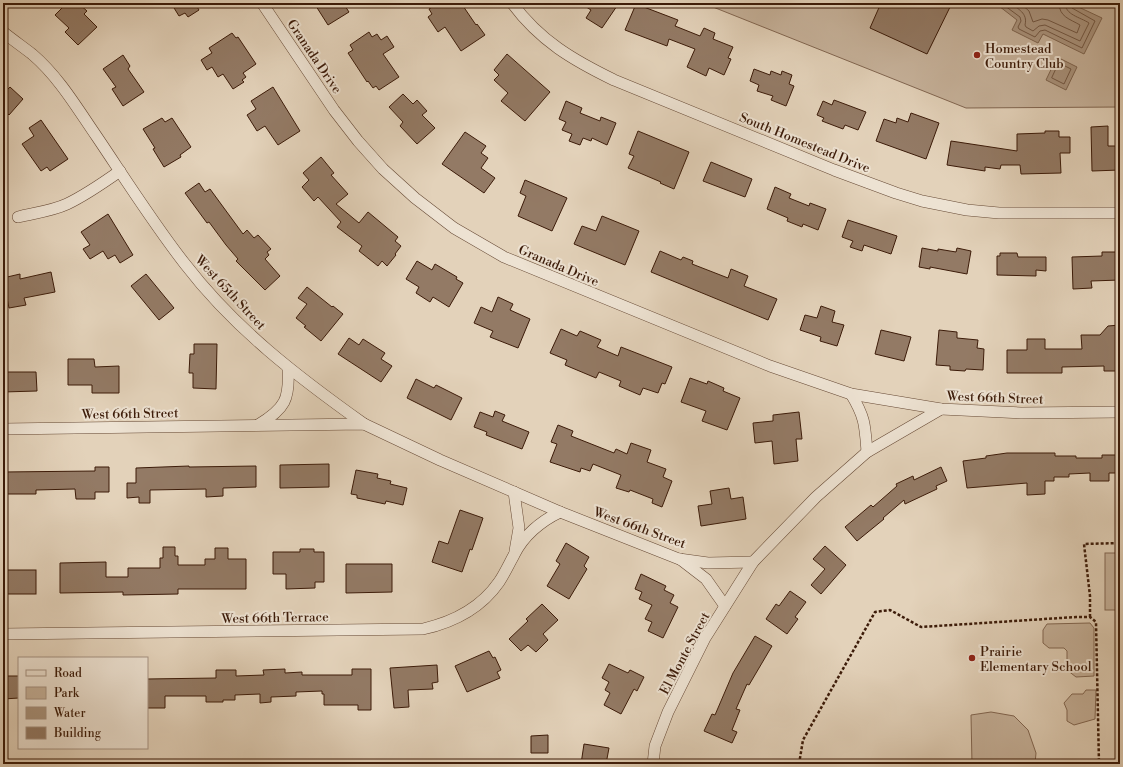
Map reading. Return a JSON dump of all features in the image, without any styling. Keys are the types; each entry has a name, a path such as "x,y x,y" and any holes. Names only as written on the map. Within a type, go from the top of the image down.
{"street":[{"name":"Granada Drive","path":"262,3 334,110 358,142 383,169 415,198 454,228 504,257 770,366 851,394 941,409"},
{"name":"South Homestead Drive","path":"512,3 522,17 547,40 575,60 614,80 834,170 896,193 922,201 967,210 999,213 1120,213"},
{"name":"West 65th Street","path":"3,32 33,55 58,82 156,226 185,265 222,308 252,337 288,368 364,424"},
{"path":"18,216 66,204 89,192 120,171"},
{"path":"258,425 274,416 286,401 289,385 288,368"},
{"path":"851,394 860,409 865,424 867,452"},
{"name":"West 66th Street","path":"3,429 364,424 440,460 560,512 679,558 708,563 753,562 816,497 867,452 941,409 1021,414 1120,412"},
{"name":"West 66th Terrace","path":"514,492 519,528 514,554"},
{"name":"West 66th Terrace","path":"3,634 423,629 442,625 465,614 483,601 499,582 514,554 529,534 547,518 560,512"},
{"path":"679,558 706,580 725,606"},
{"name":"El Monte Street","path":"653,764 655,746 668,712 706,638 753,562"}],"path":[{"path":"1090,617 1090,596 1084,544 1120,543"},
{"path":"800,764 803,740 876,612 890,610 921,627 1090,617 1096,622 1099,764"}],"green space":[{"name":"Homestead Country Club","path":"703,3 1120,3 1120,107 966,108"},
{"path":"1105,553 1120,553 1120,610 1105,610"},
{"path":"1090,623 1094,628 1094,676 1076,677 1067,670 1067,651 1064,648 1049,648 1043,643 1043,630 1047,624"},
{"path":"1086,690 1096,690 1095,719 1074,725 1067,721 1067,710 1064,703 1072,694 1083,694"},
{"path":"991,712 1014,716 1028,730 1036,753 1035,764 972,764 971,715"}],"water":[{"path":"995,3 1070,3 1102,18 1084,54 1043,34 1038,43 1012,30 1017,20"},
{"path":"1057,57 1077,67 1066,90 1046,80"}],"building":[{"path":"67,3 78,3 87,11 84,14 97,27 78,45 65,32 69,28 55,15"},
{"path":"171,3 200,3 196,5 199,10 188,17 185,13 179,16"},
{"path":"314,3 343,3 349,12 328,25"},
{"path":"439,3 461,3 485,35 461,51 445,27 438,32 428,17 432,14 429,9"},
{"path":"580,3 619,3 602,28 586,18 591,10"},
{"path":"881,3 952,3 927,54 870,28"},
{"path":"636,4 678,20 675,26 700,36 704,28 715,33 713,39 733,47 728,58 731,59 724,75 709,68 706,76 687,67 695,49 669,39 667,46 625,30"},
{"path":"369,32 372,37 377,34 381,40 387,36 394,47 383,54 399,77 379,90 376,86 373,88 368,81 367,82 348,53 353,50 350,45"},
{"path":"232,33 236,38 238,37 256,64 243,73 246,77 242,80 244,82 233,89 223,74 218,77 212,67 207,70 201,60 212,53 209,48"},
{"path":"507,54 550,92 525,121 501,101 508,93 494,80 499,75 494,70"},
{"path":"123,55 130,66 128,69 144,92 123,106 112,89 116,87 103,69"},
{"path":"754,69 770,75 771,71 781,75 782,71 792,75 789,84 794,86 786,106 771,100 773,96 757,91 759,85 750,81"},
{"path":"3,85 8,89 10,87 23,99 9,115 3,109"},
{"path":"273,87 300,131 278,145 265,126 257,131 247,115 256,109 251,101"},
{"path":"403,94 413,104 417,100 427,111 422,115 435,128 417,144 400,126 403,122 389,107"},
{"path":"834,100 866,112 858,130 845,125 843,129 822,121 824,118 817,115 823,101 832,105"},
{"path":"566,101 582,108 580,113 600,121 601,117 616,123 607,145 592,138 591,141 583,138 580,145 569,141 572,134 562,130 566,122 559,119"},
{"path":"911,113 939,123 926,159 876,141 884,119 896,123 897,118 908,122"},
{"path":"162,118 165,122 172,118 191,147 180,155 181,157 164,167 153,149 155,148 143,129"},
{"path":"41,120 68,159 50,171 47,167 41,171 22,144 34,136 29,128"},
{"path":"1108,126 1108,146 1120,146 1120,170 1092,171 1091,127"},
{"path":"638,131 689,152 674,189 628,168 634,156 629,154"},
{"path":"1045,131 1059,131 1059,137 1070,137 1070,153 1060,153 1061,173 1021,174 1020,165 1001,165 1000,169 985,167 985,171 947,165 951,141 1017,151 1017,134 1045,133"},
{"path":"465,132 486,146 481,153 488,158 481,168 495,178 484,193 442,164"},
{"path":"321,157 334,173 331,175 348,194 336,204 359,223 368,212 398,237 395,241 401,246 387,266 382,261 378,266 359,251 362,246 337,227 341,222 318,197 314,201 302,187 309,180 303,173"},
{"path":"711,162 752,179 745,197 703,181"},
{"path":"525,180 567,198 552,231 518,216 526,196 520,193"},
{"path":"199,183 205,192 210,189 243,234 247,230 254,238 258,235 271,249 267,252 269,255 265,259 280,276 265,290 236,261 238,259 209,222 207,223 185,193"},
{"path":"775,187 791,194 789,198 809,206 810,203 826,209 818,230 803,224 802,227 787,221 788,218 767,209"},
{"path":"108,214 133,255 120,263 115,255 108,259 103,251 90,259 83,249 90,245 81,232"},
{"path":"602,216 639,231 625,265 574,244 582,226 596,231"},
{"path":"848,220 897,236 891,254 864,245 862,251 850,247 853,241 842,237"},
{"path":"922,248 956,252 957,248 971,251 967,274 930,267 930,269 919,267"},
{"path":"660,251 681,260 683,257 693,261 692,264 728,278 731,269 748,276 744,286 777,299 768,320 651,272"},
{"path":"1102,252 1116,252 1116,256 1120,256 1120,280 1091,281 1092,288 1073,289 1072,257 1102,256"},
{"path":"1000,253 1017,253 1018,257 1046,257 1046,271 1036,270 1036,276 997,275 997,256 1000,256"},
{"path":"417,261 432,270 435,264 457,277 456,279 463,283 449,307 433,297 430,302 416,293 419,287 406,279"},
{"path":"51,272 55,292 24,298 26,305 9,308 3,278 20,274 20,279"},
{"path":"146,274 174,308 159,320 131,286"},
{"path":"307,287 343,314 321,341 304,327 306,326 296,318 307,304 298,298"},
{"path":"498,297 513,304 510,310 530,319 518,348 490,337 493,331 474,323 481,307 492,312"},
{"path":"821,306 835,311 832,322 844,325 837,346 820,341 821,337 800,330 805,315 817,318"},
{"path":"1120,325 1119,371 1104,371 1104,366 1062,367 1062,373 1007,373 1007,350 1027,350 1027,339 1045,339 1045,349 1082,349 1081,335 1100,335 1108,326"},
{"path":"561,329 577,336 580,331 601,340 597,347 618,356 621,347 672,367 665,384 662,383 658,393 643,388 640,395 619,386 621,381 599,372 596,378 565,365 567,360 550,353"},
{"path":"881,330 911,337 904,361 875,354"},
{"path":"939,330 957,332 957,338 978,340 977,348 984,349 983,370 950,370 950,366 936,365"},
{"path":"349,338 359,345 363,339 385,353 381,359 392,366 381,382 338,354"},
{"path":"194,344 217,344 216,389 193,388 193,373 189,373 190,354 194,354"},
{"path":"68,359 94,359 95,367 119,366 119,393 92,393 92,385 68,385"},
{"path":"3,372 36,372 37,391 3,392"},
{"path":"690,378 707,384 708,381 724,388 723,391 740,398 727,430 702,421 706,411 681,402"},
{"path":"416,379 434,388 436,385 462,398 451,420 407,398"},
{"path":"495,411 505,415 502,421 529,432 522,449 486,435 487,432 474,427 480,412 493,417"},
{"path":"799,412 802,439 796,439 798,461 774,464 772,441 755,443 753,423 773,421 773,415"},
{"path":"558,425 573,431 571,436 614,453 616,449 627,454 631,443 651,450 647,462 666,469 663,477 672,481 662,507 652,503 653,499 630,490 629,492 616,488 621,475 593,464 590,471 581,468 580,472 550,462 557,444 551,442"},
{"path":"1007,453 1055,453 1055,456 1076,456 1076,458 1102,458 1102,455 1120,455 1120,473 1109,473 1109,481 1090,481 1090,473 1069,474 1069,477 1054,477 1054,481 1045,481 1045,494 1027,495 1027,483 967,488 963,461"},
{"path":"329,464 329,487 280,488 280,465"},
{"path":"256,466 256,487 223,488 223,496 206,497 206,489 150,490 150,503 139,503 139,497 127,498 127,483 136,483 136,468"},
{"path":"95,467 109,467 109,492 95,492 95,499 76,499 75,489 36,490 36,494 3,494 3,472 95,471"},
{"path":"941,467 947,481 936,486 937,489 905,504 904,500 857,541 845,527 871,505 873,507 897,486 896,484 913,476 914,480"},
{"path":"356,470 378,474 377,478 391,481 390,484 407,488 403,505 386,501 385,504 357,498 357,495 351,494"},
{"path":"729,488 731,499 743,497 746,519 701,526 698,506 712,504 710,491"},
{"path":"460,510 483,518 472,550 470,549 462,572 432,562 439,541 448,544"},
{"path":"566,543 589,557 584,566 587,569 569,599 547,586 560,564 556,561"},
{"path":"825,546 846,565 821,594 811,585 825,569 813,559"},
{"path":"163,547 175,547 175,556 178,556 178,565 205,565 205,559 215,559 215,548 228,548 228,559 246,559 246,589 178,589 178,594 123,595 123,592 60,593 60,563 106,562 106,577 128,577 128,568 160,568 160,558 163,558"},
{"path":"300,549 314,549 314,552 324,552 324,582 315,582 315,588 286,589 286,574 273,574 273,552 300,552"},
{"path":"346,564 392,564 392,592 346,593"},
{"path":"3,570 36,570 36,594 3,594"},
{"path":"641,574 666,586 664,590 674,595 670,603 678,607 663,638 648,631 652,622 645,619 652,605 639,599 642,592 635,589"},
{"path":"790,591 806,602 795,617 798,619 787,634 766,619 776,604 779,606"},
{"path":"542,604 558,620 543,634 548,640 536,652 528,645 521,651 509,639 528,621 526,619"},
{"path":"755,636 772,646 749,685 747,684 736,709 740,710 732,730 737,732 732,743 704,731 712,714 715,715 733,673"},
{"path":"489,651 493,658 495,657 501,670 497,672 500,678 467,692 455,666"},
{"path":"609,664 628,673 630,670 644,677 637,691 634,689 621,714 604,705 610,693 605,690 609,682 602,678"},
{"path":"437,665 438,682 432,683 433,689 408,690 409,707 394,708 390,668"},
{"path":"285,669 285,673 302,672 302,675 352,675 352,669 371,669 371,710 358,710 358,705 324,705 324,694 322,694 322,691 296,692 296,696 271,697 271,702 260,703 260,694 235,695 235,700 223,700 223,702 206,702 206,696 165,696 165,708 148,708 148,679 216,678 216,670 236,670 236,676 264,675 263,670"},
{"path":"3,676 18,676 18,698 3,699"},
{"path":"548,735 548,753 531,753 531,736"},
{"path":"584,744 609,748 606,764 581,764"}],"place":[{"name":"Homestead Country Club","path":"977,55"},
{"name":"Prairie Elementary School","path":"972,658"}]}
